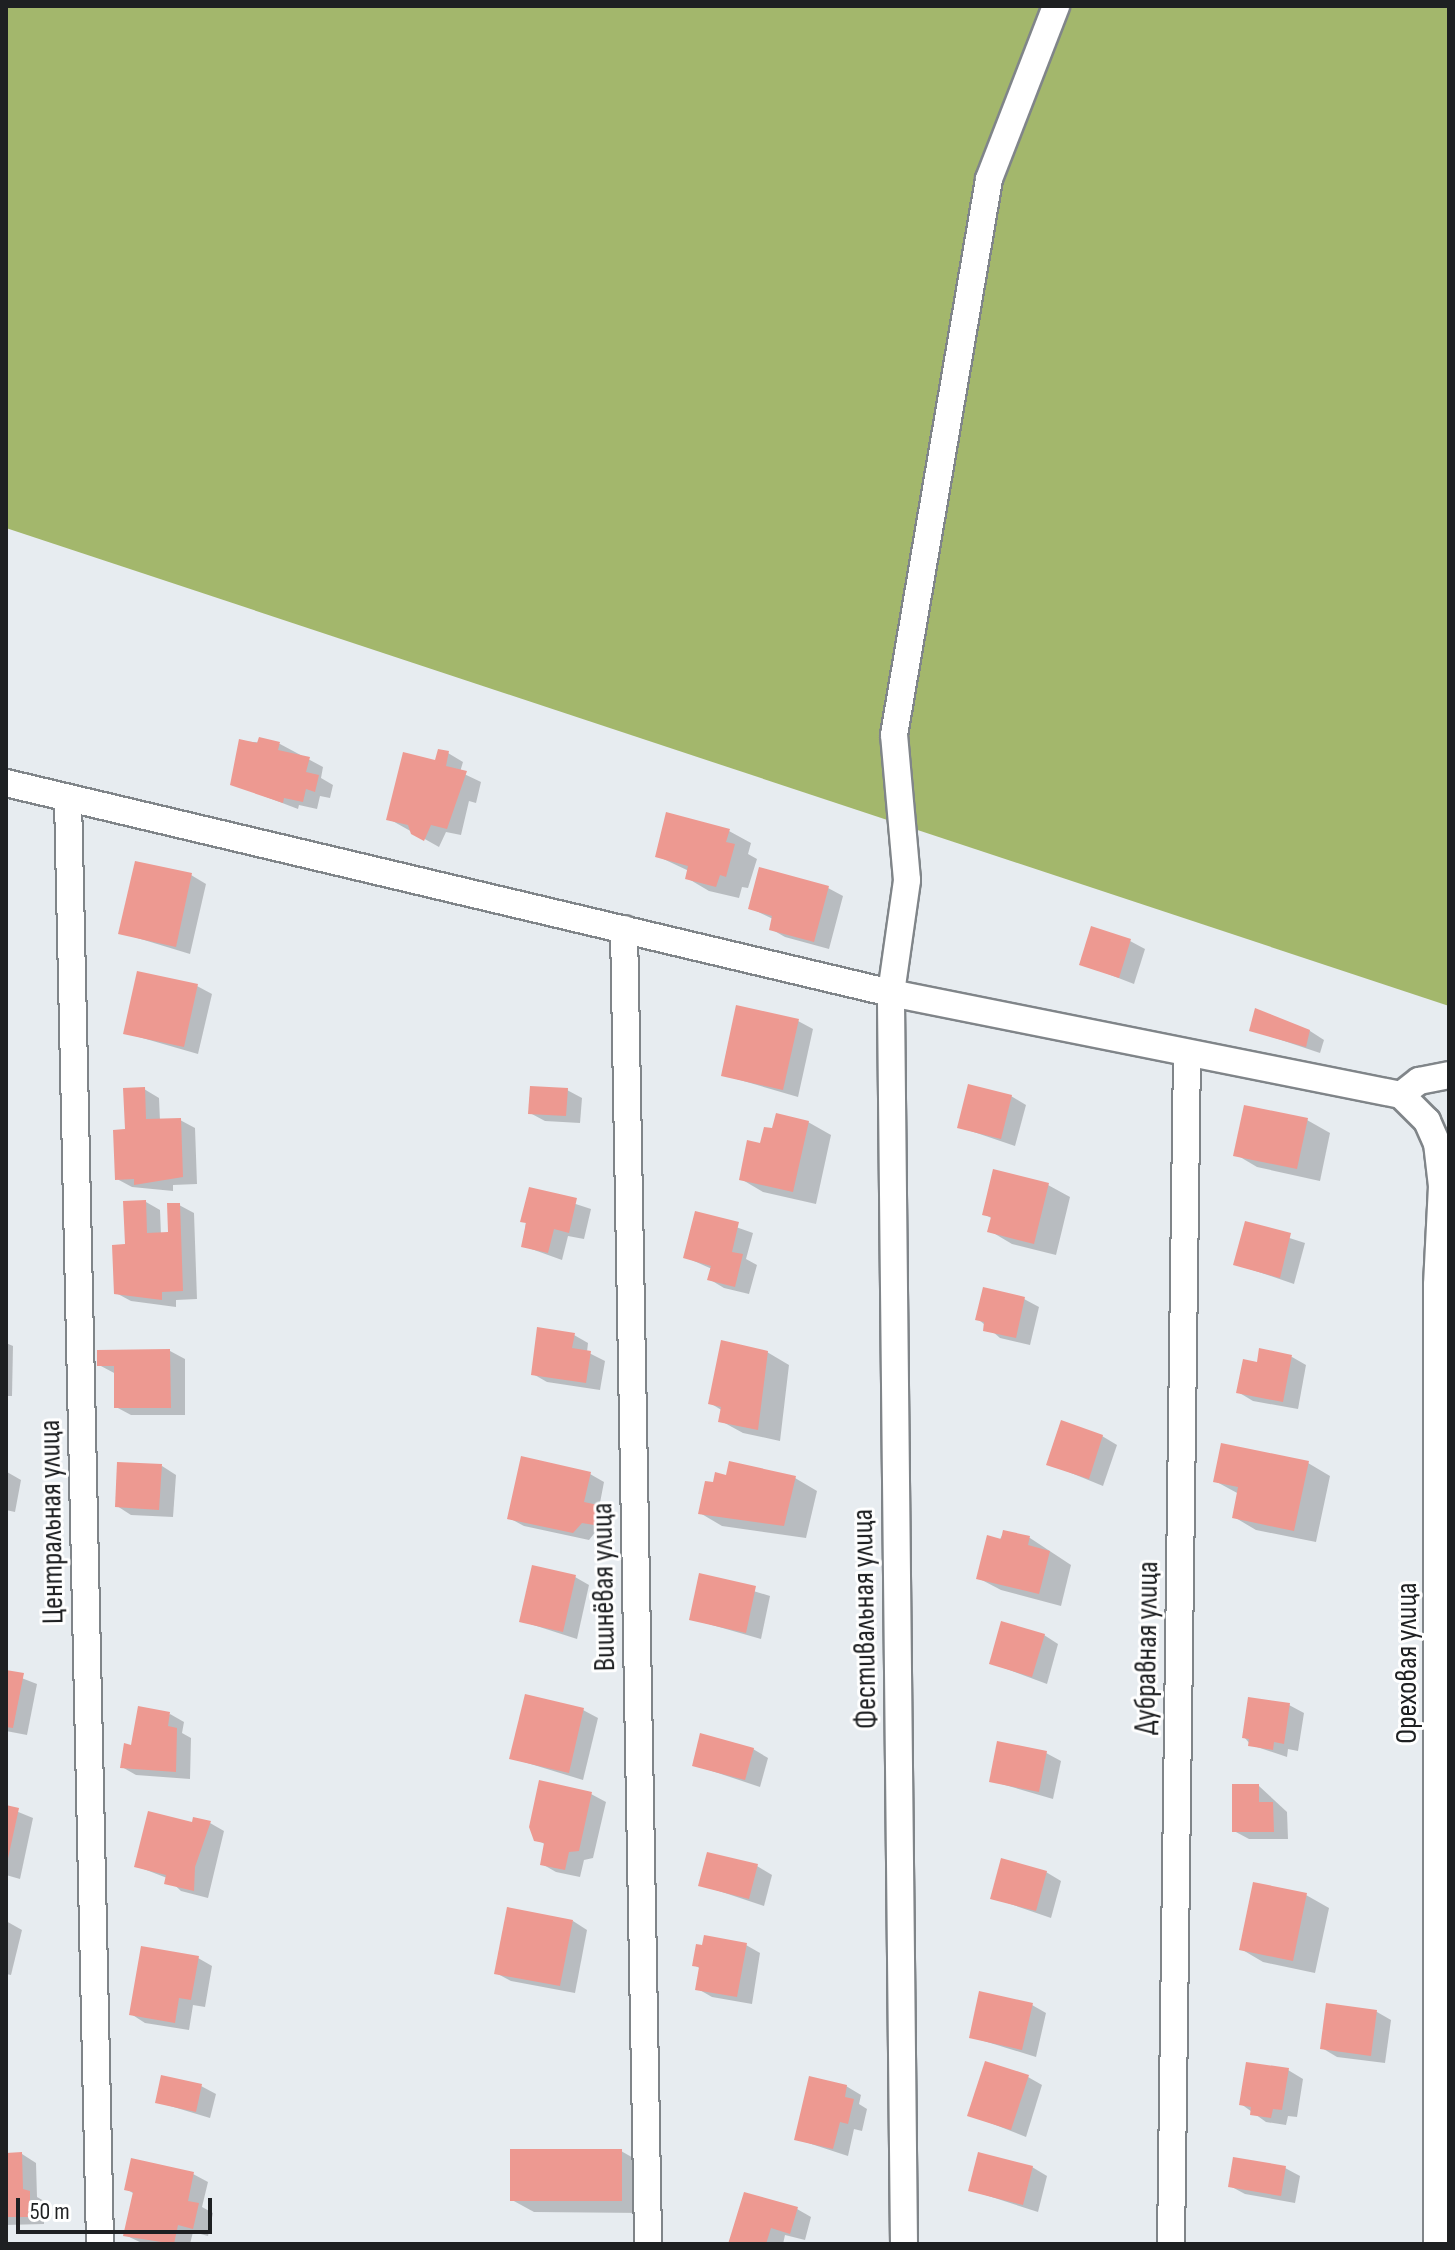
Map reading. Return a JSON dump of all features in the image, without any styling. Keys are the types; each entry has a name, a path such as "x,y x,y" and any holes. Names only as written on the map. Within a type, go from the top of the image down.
{"street":[{"name":"Фестивальная улица","path":"904,2244 891,993 907,880 894,735 989,179 1056,6"},
{"path":"6,783 891,993 1187,1053 1401,1095 1419,1081 1449,1075"},
{"name":"Центральная улица","path":"68,799 100,2244"},
{"name":"Вишнёвая улица","path":"624,929 648,2244"},
{"name":"Дубравная улица","path":"1171,2244 1187,1053"},
{"name":"Ореховая улица","path":"1401,1095 1427,1121 1437,1143 1442,1186 1437,1285 1437,2244"}],"green space":[{"path":"6,6 1449,6 1449,1006 6,528"}],"building":[{"path":"259,737 280,742 278,750 310,757 306,772 319,775 315,792 306,789 303,802 284,798 283,803 230,785 239,739 257,743"},
{"path":"438,749 449,751 446,766 467,771 447,829 431,825 424,841 411,834 408,825 386,820 403,752 435,760"},
{"path":"666,812 730,829 726,842 735,844 726,877 720,875 716,887 685,879 688,866 655,857"},
{"path":"135,861 192,873 176,947 118,934"},
{"path":"759,867 829,886 814,942 769,930 772,916 748,909"},
{"path":"1091,926 1131,939 1119,978 1079,965"},
{"path":"137,971 198,984 184,1047 123,1034"},
{"path":"736,1005 799,1019 783,1090 721,1076"},
{"path":"1255,1008 1310,1030 1306,1047 1249,1031"},
{"path":"968,1084 1012,1095 1001,1139 957,1128"},
{"path":"530,1086 568,1088 566,1116 528,1114"},
{"path":"145,1087 146,1119 181,1118 183,1177 134,1185 134,1179 115,1180 113,1130 125,1129 123,1088"},
{"path":"1244,1105 1308,1118 1297,1169 1233,1156"},
{"path":"776,1113 809,1121 793,1192 739,1180 747,1140 760,1143 764,1127 772,1128"},
{"path":"993,1169 1049,1183 1034,1244 987,1232 991,1217 982,1215"},
{"path":"529,1187 577,1198 569,1233 554,1229 548,1253 521,1247 526,1223 520,1222"},
{"path":"146,1200 147,1233 168,1232 167,1203 180,1203 183,1291 162,1292 162,1300 114,1294 112,1245 125,1244 123,1201"},
{"path":"695,1211 739,1222 732,1252 743,1254 735,1287 707,1280 711,1266 683,1258"},
{"path":"1245,1221 1291,1233 1280,1278 1233,1265"},
{"path":"983,1287 1025,1297 1016,1338 983,1331 984,1322 975,1320"},
{"path":"537,1327 575,1333 572,1348 591,1351 586,1383 531,1375"},
{"path":"721,1340 768,1351 758,1430 718,1422 721,1407 708,1404"},
{"path":"1259,1348 1292,1355 1283,1402 1236,1393 1243,1359 1257,1362"},
{"path":"170,1349 171,1408 114,1408 114,1366 97,1366 97,1350"},
{"path":"1061,1420 1103,1435 1089,1479 1046,1465"},
{"path":"1221,1443 1309,1461 1294,1531 1232,1518 1238,1487 1213,1482"},
{"path":"521,1456 591,1472 584,1502 598,1505 594,1525 582,1523 573,1533 507,1519"},
{"path":"729,1461 796,1476 784,1526 698,1514 705,1481 713,1482 715,1472 726,1475"},
{"path":"117,1462 162,1464 159,1510 115,1507"},
{"path":"1003,1530 1030,1536 1028,1545 1050,1551 1039,1594 976,1579 987,1535 1001,1539"},
{"path":"532,1565 576,1575 563,1632 519,1622"},
{"path":"699,1573 756,1586 746,1633 689,1620"},
{"path":"1001,1621 1045,1634 1032,1677 989,1664"},
{"path":"6,1670 24,1673 13,1728 6,1727"},
{"path":"525,1694 584,1708 569,1773 509,1759"},
{"path":"1248,1697 1290,1703 1284,1744 1274,1742 1273,1750 1248,1746 1249,1739 1242,1738"},
{"path":"138,1706 170,1712 168,1726 177,1728 176,1772 120,1768 124,1743 131,1745"},
{"path":"700,1733 754,1748 745,1780 692,1766"},
{"path":"997,1741 1047,1751 1039,1792 989,1782"},
{"path":"539,1780 592,1792 579,1851 569,1852 565,1870 540,1865 544,1843 534,1841 529,1827"},
{"path":"1232,1784 1259,1784 1259,1802 1273,1802 1274,1832 1232,1832"},
{"path":"6,1805 19,1808 7,1863 6,1863"},
{"path":"148,1811 192,1822 193,1817 211,1821 195,1867 194,1891 164,1884 166,1875 134,1867"},
{"path":"707,1852 758,1864 749,1899 698,1886"},
{"path":"1001,1858 1047,1871 1036,1911 990,1899"},
{"path":"1253,1882 1307,1893 1293,1961 1239,1950"},
{"path":"507,1907 573,1920 560,1986 494,1974"},
{"path":"704,1935 747,1943 737,1997 695,1990 699,1967 692,1966 696,1944 702,1945"},
{"path":"141,1946 199,1956 191,2000 179,1998 175,2023 129,2015"},
{"path":"979,1991 1033,2003 1022,2050 969,2038"},
{"path":"1326,2003 1377,2010 1371,2056 1320,2049"},
{"path":"985,2061 1029,2075 1011,2130 967,2116"},
{"path":"1246,2062 1289,2068 1282,2110 1273,2109 1271,2118 1250,2115 1251,2107 1239,2105"},
{"path":"161,2075 202,2084 196,2112 155,2103"},
{"path":"809,2076 847,2085 845,2097 854,2099 848,2124 840,2122 833,2149 794,2140"},
{"path":"510,2149 622,2149 622,2201 510,2201"},
{"path":"22,2152 23,2189 30,2191 30,2217 6,2217 6,2153"},
{"path":"978,2152 1033,2166 1023,2205 968,2191"},
{"path":"1233,2157 1286,2166 1281,2196 1228,2187"},
{"path":"131,2158 194,2172 188,2201 199,2203 193,2229 178,2225 174,2244 123,2236 133,2192 124,2190"},
{"path":"744,2192 798,2207 790,2234 771,2228 766,2244 728,2244"}]}
